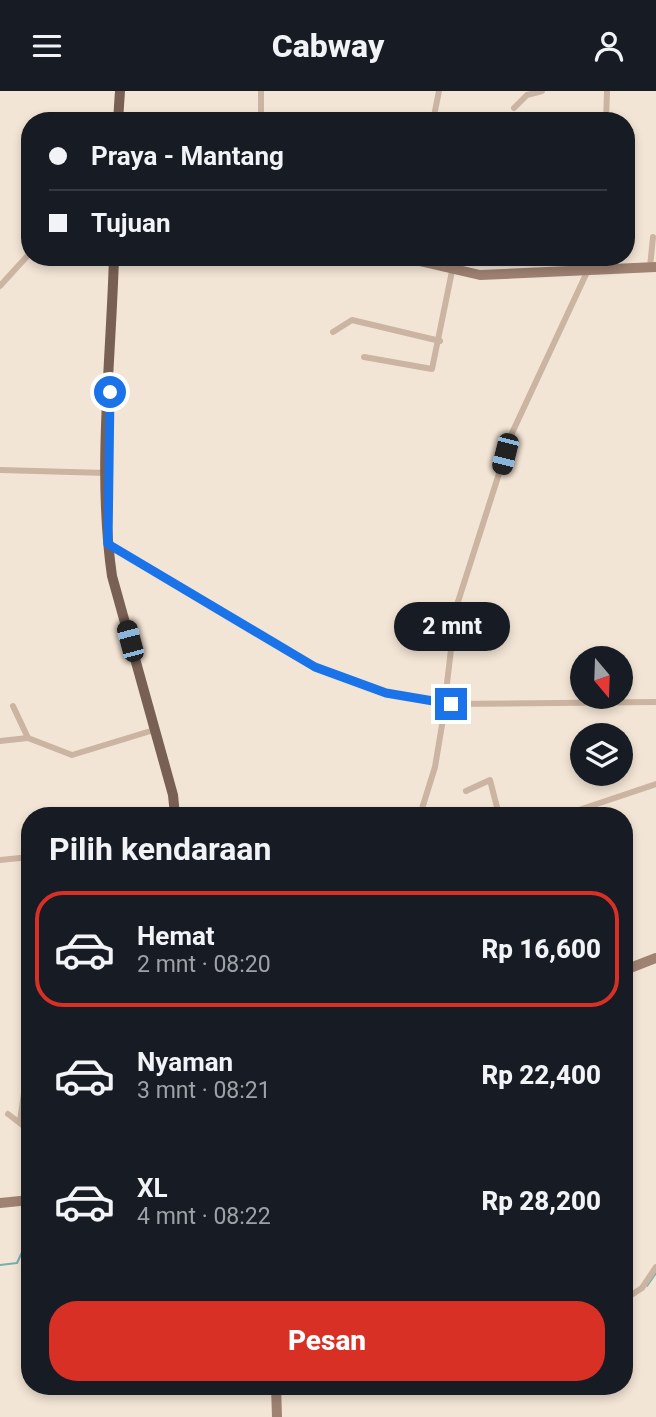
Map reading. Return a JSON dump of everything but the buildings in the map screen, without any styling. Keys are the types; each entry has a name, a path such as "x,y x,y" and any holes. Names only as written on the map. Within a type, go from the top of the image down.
{"main road":[{"path":"119,112 120,91"},
{"path":"114,266 107,473 108,544 113,576 174,807"}],"street":[{"path":"261,91 261,112"},
{"path":"435,112 439,91"},
{"path":"514,108 527,95 542,91"},
{"path":"606,112 607,91"},
{"path":"435,266 480,275 653,267 653,237"},
{"path":"2,285 21,260"},
{"path":"422,807 435,767 456,608 505,454 588,266"},
{"path":"364,357 432,369 440,341 452,271"},
{"path":"333,333 352,320 440,341"},
{"path":"0,470 107,473"},
{"path":"108,544 315,667 386,693 444,703 656,702"},
{"path":"13,706 29,738"},
{"path":"0,741 29,738 72,755 154,730"},
{"path":"466,791 490,780 497,807"},
{"path":"588,807 656,784"},
{"path":"0,860 21,858"},
{"path":"633,967 656,958"},
{"path":"8,1114 20,1121 21,1114"},
{"path":"0,1203 21,1201"},
{"path":"633,1294 642,1288 656,1267"},
{"path":"277,1395 277,1417"}],"waterway":[{"path":"0,1265 17,1263 21,1254"},
{"path":"647,1286 656,1273"}],"route":[{"path":"110,392 108,544 133,562 315,667 386,693 451,704"}]}
